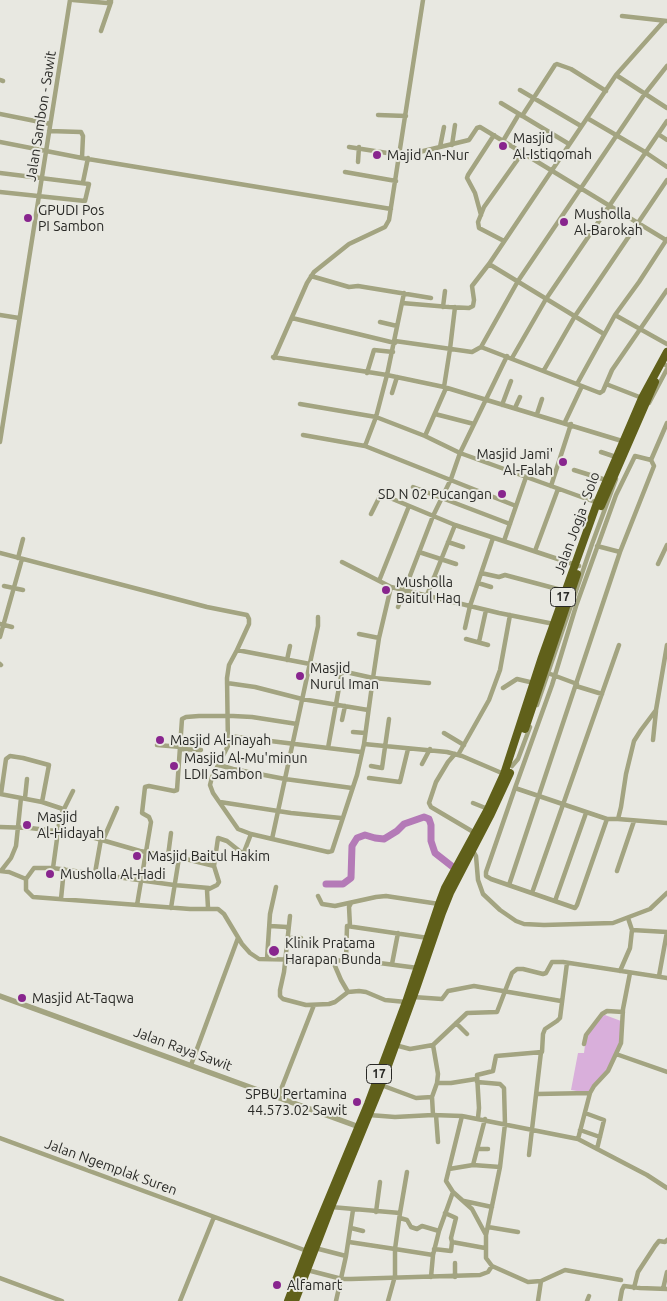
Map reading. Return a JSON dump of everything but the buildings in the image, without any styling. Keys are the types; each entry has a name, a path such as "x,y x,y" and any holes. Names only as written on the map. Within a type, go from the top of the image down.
{"highway":[{"name":"Jalan Jogja - Solo","path":"599,504 626,452 665,364 667,352"},
{"name":"Jalan Jogja - Solo","path":"471,848 506,783 606,480 642,398 665,364"},
{"name":"Jalan Jogja - Solo","path":"471,848 475,833 504,774 534,683 543,672 554,624 577,565"},
{"name":"17","path":"288,1301 360,1128 369,1115 381,1085 420,969 439,904 446,888 471,848"},
{"name":"17","path":"420,969 450,893 471,848"},
{"name":"17","path":"295,1301 307,1270 310,1248 331,1207 368,1104 410,1000"}],"street":[{"path":"71,0 100,3 111,1 101,31"},
{"name":"Jalan Sambon - Sawit","path":"0,441 71,0"},
{"path":"423,0 389,220 385,227 350,244 316,270 311,276 273,358 388,375 445,388 565,422 622,441"},
{"path":"622,16 665,21"},
{"path":"402,303 443,307 469,308 473,306 474,300 471,287 489,264 616,75 665,21"},
{"path":"504,141 520,115 557,64 606,90"},
{"path":"292,318 395,342 472,352 481,347 518,281 644,95 667,66"},
{"path":"616,75 644,95 667,108"},
{"path":"520,90 581,126"},
{"path":"500,103 569,144"},
{"path":"0,114 50,124"},
{"path":"378,115 406,116"},
{"path":"587,118 667,167"},
{"path":"512,358 546,299 667,121"},
{"path":"452,145 455,124"},
{"path":"440,147 444,127"},
{"path":"350,147 400,155 411,154 468,140 478,127 667,239 604,334 565,422"},
{"path":"49,131 82,132 85,158 83,182"},
{"path":"658,134 667,140"},
{"path":"481,215 476,193 467,178 494,135"},
{"path":"0,142 391,209"},
{"path":"358,162 359,147"},
{"path":"504,241 479,228 478,222 484,208 523,152"},
{"path":"0,172 89,184 85,201 0,192"},
{"path":"345,172 396,181"},
{"path":"544,370 575,316 667,180"},
{"path":"660,250 667,254"},
{"path":"489,264 604,334"},
{"path":"311,276 349,287 358,286 431,298"},
{"path":"481,347 600,393 603,391 612,370 667,290"},
{"path":"443,307 445,291"},
{"path":"365,446 376,417 388,375 404,294"},
{"path":"425,436 445,388 455,307"},
{"path":"0,315 19,318"},
{"path":"615,315 667,344"},
{"path":"380,322 398,326"},
{"path":"367,373 374,350 393,352"},
{"path":"398,607 433,516 460,453 507,356"},
{"path":"392,392 397,377"},
{"path":"502,405 511,381"},
{"path":"606,384 642,398"},
{"path":"515,408 520,397"},
{"path":"537,414 542,398"},
{"path":"300,404 376,417 425,436 460,453 599,504"},
{"path":"435,414 474,424"},
{"path":"508,885 620,552 653,468 651,460 667,423"},
{"path":"551,486 571,424"},
{"path":"302,435 365,446 516,506"},
{"path":"602,452 616,457"},
{"path":"602,694 543,672 626,452 651,460"},
{"path":"607,819 575,908 487,878 486,875 597,546 616,495 635,456"},
{"path":"574,470 606,480"},
{"path":"504,542 526,477"},
{"path":"413,487 510,524"},
{"path":"536,551 558,489"},
{"path":"371,514 381,495 455,525 577,565"},
{"path":"379,581 409,506"},
{"path":"427,595 455,525"},
{"path":"464,628 493,538"},
{"path":"0,637 14,588 23,539"},
{"path":"448,542 463,547"},
{"path":"658,564 667,545"},
{"path":"597,546 620,552"},
{"path":"419,552 456,564"},
{"path":"0,553 207,607 247,615 249,624 229,665 227,683 228,746 220,765 213,774 210,785 213,793 236,827 251,835 330,852 332,851 357,775 364,744 379,638 391,586"},
{"path":"342,562 379,581 404,590 554,624"},
{"path":"481,573 499,577 505,575 565,592"},
{"path":"434,577 450,582"},
{"path":"478,582 491,587"},
{"path":"4,586 23,590"},
{"path":"479,642 486,610"},
{"path":"475,833 431,807 429,803 436,782 448,762 464,745 488,700 500,670 510,615"},
{"path":"272,839 318,626 318,617"},
{"path":"2,625 12,627"},
{"path":"359,634 379,638"},
{"path":"466,640 488,644"},
{"path":"532,893 619,645"},
{"path":"287,660 290,646"},
{"path":"653,740 667,646"},
{"path":"237,650 372,678 429,683"},
{"path":"328,748 342,671"},
{"path":"503,688 517,679 534,683"},
{"path":"227,683 255,687 302,699 368,710"},
{"path":"342,720 345,706"},
{"path":"618,819 634,741 656,710"},
{"path":"137,905 151,820 142,813 146,787 176,791 184,718 199,716 252,717 296,724"},
{"path":"371,766 382,768 389,719"},
{"path":"645,724 654,727"},
{"path":"353,732 365,733"},
{"path":"444,733 464,745"},
{"path":"229,736 362,752"},
{"path":"364,744 408,749 430,749 457,754 504,774"},
{"path":"157,745 201,750"},
{"path":"369,778 400,782 408,749"},
{"path":"422,764 430,749"},
{"path":"42,802 49,764 10,756 2,762 0,794 42,802 63,809"},
{"path":"220,765 285,779 352,788"},
{"path":"1,871 11,858 16,846 23,798 28,779"},
{"path":"515,788 607,819 667,823"},
{"path":"52,868 63,809 73,791"},
{"path":"220,802 342,818"},
{"path":"473,803 488,809"},
{"path":"94,874 102,840 117,808"},
{"path":"555,901 586,813"},
{"path":"618,872 634,821"},
{"path":"0,826 58,830 81,834 146,852 214,866"},
{"path":"168,856 171,833"},
{"path":"251,835 242,853 227,841 218,838 214,866 219,882 216,886 209,888 141,881 52,868 32,869 26,879 26,890 33,897 220,910 238,938 250,953 257,958 285,960 332,959 392,964 420,969"},
{"path":"471,848 476,856 478,880 483,894 500,910 516,921 528,925 607,923 628,919 650,909 667,894"},
{"path":"171,908 179,858"},
{"path":"61,899 64,869"},
{"path":"1,871 26,879"},
{"path":"267,959 272,901 276,887"},
{"path":"208,908 207,892 209,888"},
{"path":"318,896 322,904 329,906 386,896 439,904"},
{"path":"350,926 349,907 354,902"},
{"path":"290,916 280,990 281,997 294,1003 314,1005 335,1002 348,992 363,991 385,1000 442,999 448,991 474,986 561,1001"},
{"path":"620,971 630,948 632,929 628,919"},
{"path":"270,926 287,927 288,930"},
{"path":"346,960 347,926 428,938"},
{"path":"632,929 667,932 659,976"},
{"path":"392,964 398,933"},
{"path":"191,1065 238,938"},
{"path":"287,938 301,938"},
{"path":"332,959 348,992"},
{"path":"395,1046 410,1049 433,1045 470,1012 497,1012 512,973 517,969 543,974 546,973 552,962 667,978"},
{"path":"529,1155 541,1052 543,1050 542,1037 545,1029 559,1020 567,963"},
{"path":"578,1139 590,1093 608,1071 622,1037 623,1012 630,973"},
{"name":"Jalan Raya Sawit","path":"0,996 360,1128"},
{"path":"278,1097 314,1005"},
{"path":"584,1044 586,1035 602,1014 607,1011 623,1012"},
{"path":"456,1023 467,1034"},
{"path":"433,1045 438,1064 437,1083 432,1097 438,1142"},
{"path":"478,1118 479,1108 476,1080 478,1074 493,1071 496,1056 541,1052"},
{"path":"616,1054 667,1072"},
{"path":"437,1083 476,1080 503,1085 505,1124 500,1167 486,1235 487,1261 492,1266 507,1272 523,1282 541,1281 565,1270 621,1280"},
{"path":"381,1085 416,1098 432,1097"},
{"path":"537,1094 590,1093"},
{"path":"585,1113 604,1120 597,1149"},
{"path":"369,1115 395,1117 462,1116 578,1139 648,1175 667,1188"},
{"path":"462,1116 446,1181 453,1194 472,1209 486,1235"},
{"path":"473,1165 485,1120"},
{"path":"580,1130 600,1137"},
{"name":"Jalan Ngemplak Suren","path":"0,1138 214,1217 310,1248 346,1256"},
{"path":"477,1149 488,1149"},
{"path":"449,1168 473,1165 500,1167"},
{"path":"388,1301 395,1276 395,1249 407,1172"},
{"path":"376,1212 380,1182"},
{"path":"430,1276 439,1231 453,1194"},
{"path":"464,1201 492,1207"},
{"path":"331,1207 400,1216 407,1220 411,1227 417,1229 422,1226 439,1231"},
{"path":"336,1301 349,1242 353,1210"},
{"path":"434,1249 450,1251 456,1219 445,1213"},
{"path":"180,1301 214,1217"},
{"path":"488,1227 518,1232"},
{"path":"351,1228 363,1231"},
{"path":"634,1288 638,1272 655,1246 659,1241 666,1242 667,1240"},
{"path":"349,1242 433,1255"},
{"path":"452,1242 485,1248"},
{"path":"455,1262 456,1277"},
{"path":"307,1270 342,1279 395,1276 456,1277 480,1275 488,1272 492,1266"},
{"path":"620,1301 624,1287 665,1289 667,1272"},
{"path":"0,1278 54,1300 62,1301"},
{"path":"538,1301 541,1281"}],"shaded area":[{"path":"605,1015 621,1021 619,1046 606,1072 589,1093 571,1090 578,1053 584,1053 586,1037 601,1016"}],"waterway":[{"path":"326,884 343,884 351,878 352,846 357,838 365,835 384,839 404,824 424,817 429,819 431,825 431,841 435,853 458,871"}],"place":[{"name":"Masjid Al-Istiqomah","path":"503,146"},
{"name":"Majid An-Nur","path":"377,155"},
{"name":"GPUDI Pos PI Sambon","path":"28,218"},
{"name":"Musholla Al-Barokah","path":"564,222"},
{"name":"Masjid Jami' Al-Falah","path":"563,462"},
{"name":"SD N 02 Pucangan","path":"502,494"},
{"name":"Musholla Baitul Haq","path":"386,590"},
{"name":"Masjid Nurul Iman","path":"300,676"},
{"name":"Masjid Al-Inayah","path":"160,740"},
{"name":"Masjid Al-Mu'minun LDII Sambon","path":"174,766"},
{"name":"Masjid Al-Hidayah","path":"27,825"},
{"name":"Masjid Baitul Hakim","path":"137,856"},
{"name":"Musholla Al-Hadi","path":"50,874"},
{"name":"Klinik Pratama Harapan Bunda","path":"274,951"},
{"name":"Masjid At-Taqwa","path":"22,998"},
{"name":"SPBU Pertamina 44.573.02 Sawit","path":"357,1102"},
{"name":"Alfamart","path":"277,1285"}]}
